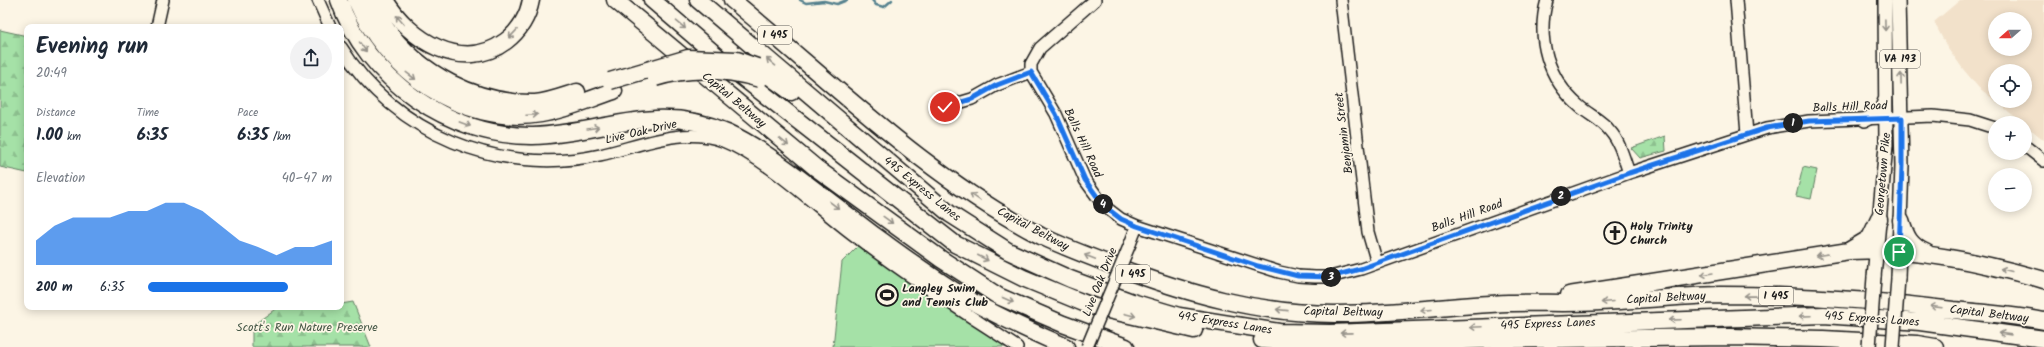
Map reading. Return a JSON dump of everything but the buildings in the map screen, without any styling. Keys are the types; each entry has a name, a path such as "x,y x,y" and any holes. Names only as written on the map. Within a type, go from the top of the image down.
{"highway":[{"path":"339,0 356,37 384,72 422,102 464,124 498,133 534,136 596,128 631,120 675,118 702,124 728,133 770,156 876,236 974,302 1066,347"},
{"path":"356,0 364,19 382,45 408,74 434,91 464,105 490,113 516,116 541,114 688,58 737,60 795,95 886,171 950,214"},
{"path":"370,0 384,27 411,57 445,81 480,95 509,101 536,103 672,73 690,71 758,73 955,244"},
{"path":"385,0 401,21 428,43 450,53 472,54 499,46 512,36 524,21 531,0"},
{"name":"Capital Beltway","path":"615,0 816,168 941,259 998,296 1063,324 1126,347"},
{"name":"495 Express Lanes","path":"652,0 737,73 955,244 1023,278 1091,306 1175,327 1275,342 1348,347"},
{"name":"495 Express Lanes","path":"698,0 950,214 1008,252 1070,279 1132,302 1179,316 1279,332 1386,333 1502,326 1824,315 1920,322 2044,339"},
{"name":"Capital Beltway","path":"732,0 931,167 1010,219 1070,249 1138,276 1183,290 1239,304 1279,310 1334,314 1373,314 1506,303 1598,303 1670,297 1722,295 1774,296 1884,301 2000,314 2044,321"},
{"path":"1849,251 1870,238 1879,219"},
{"path":"1901,220 1909,242 1917,249 1934,256"},
{"path":"1506,303 1849,251 1875,250 1934,256 1978,263 2044,280"},
{"name":"495 Express Lanes","path":"1352,347 1480,340 1730,337 1823,339 1917,344 1935,347"}],"main road":[{"name":"Georgetown Pike","path":"1869,347 1875,250 1887,119 1885,0"},
{"name":"Georgetown Pike","path":"1893,347 1901,220 1902,166 1898,0"},
{"path":"1865,120 1877,114 1881,110 1887,88"}],"street":[{"path":"158,24 163,0"},
{"path":"318,0 329,24"},
{"path":"945,107 972,99 997,85 1031,72 1030,64 1040,48 1095,0"},
{"name":"Benjamin Street","path":"1341,0 1368,232 1378,263"},
{"path":"1548,0 1543,21 1543,35 1545,49 1554,74 1569,96 1610,131 1617,140 1629,173"},
{"path":"1736,0 1747,134"},
{"name":"Live Oak Drive","path":"344,51 371,87 406,116 443,138 498,157 539,162 576,160 669,137 692,134 723,141 748,154 851,233 943,300 1016,347"},
{"name":"Balls Hill Road","path":"1031,72 1056,114 1085,180 1104,206 1121,219 1137,226 1258,266 1298,276 1330,277 1378,263 1629,173 1747,134 1788,123 1957,117 1974,120 1988,125"},
{"path":"2032,152 2044,161"},
{"name":"Live Oak Drive","path":"1087,347 1137,226"}],"shaded area":[{"path":"1960,0 2044,0 2044,140 2032,130 2032,116 2014,116 2004,108 2032,108 2032,64 1988,64 1988,95 1978,87 1946,45 1934,22"}],"green space":[{"path":"0,30 24,35 24,172 0,167"},
{"path":"1665,136 1666,151 1640,158 1631,148"},
{"path":"1803,167 1817,170 1811,199 1796,196"},
{"name":"Langley Swim and Tennis Club","path":"862,242 1009,347 833,347 842,262"},
{"name":"Scott's Run Nature Preserve","path":"353,302 371,347 252,347 252,326 274,310 344,310 344,304"}],"waterway":[{"path":"800,0 806,3 824,1 837,4 847,0"},
{"path":"872,0 876,5 884,7 892,0"}],"place":[{"name":"Holy Trinity Church","path":"1615,233"},
{"name":"Langley Swim and Tennis Club","path":"887,295"}],"route":[{"path":"945,107 972,99 997,85 1031,72 1062,126 1078,167 1085,180 1104,206 1114,214 1137,226 1147,228 1258,266 1298,276 1315,278 1330,277 1360,269 1488,222 1629,173 1767,128 1788,123 1809,121 1902,118 1901,220 1899,252"}]}
